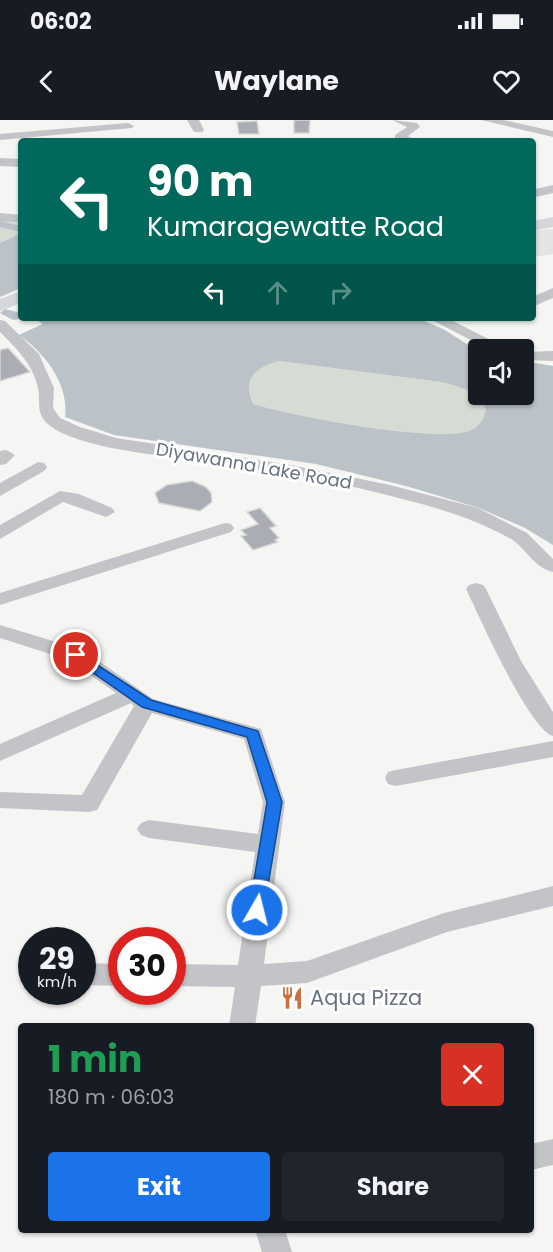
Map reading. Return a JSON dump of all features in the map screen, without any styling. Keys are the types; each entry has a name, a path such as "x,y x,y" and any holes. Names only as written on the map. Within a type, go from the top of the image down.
{"main road":[{"path":"536,225 553,222"},
{"path":"536,230 553,228"},
{"path":"0,299 18,291"},
{"path":"0,306 18,298"}],"street":[{"path":"398,120 414,127 399,137 402,138"},
{"path":"487,120 553,134"},
{"path":"0,137 128,126"},
{"path":"0,162 18,163"},
{"path":"536,193 553,189"},
{"path":"2,218 18,210"},
{"path":"2,218 18,219"},
{"path":"536,301 553,292"},
{"path":"441,321 480,339"},
{"name":"Diyawanna Lake Road","path":"0,324 31,354 46,388 45,408 54,421 74,430 114,443 291,470 368,485 472,512 520,537 547,564 553,566"},
{"path":"534,356 553,356"},
{"path":"0,491 38,467"},
{"path":"0,533 60,496 73,498 106,512"},
{"path":"0,599 225,528"},
{"path":"476,589 549,716"},
{"path":"0,632 76,655 140,699 253,734 274,802 266,844 242,1023"},
{"path":"0,753 140,699"},
{"path":"0,800 89,804 140,699"},
{"path":"396,778 553,750"},
{"path":"149,829 266,844"},
{"path":"186,975 248,976 308,972 444,922 553,896"},
{"path":"534,1156 553,1152"}],"shaded area":[{"path":"0,220 18,223 18,234 0,243"},
{"path":"553,229 553,254 536,257 536,231"},
{"path":"18,234 18,289 0,297 0,243"},
{"path":"49,321 424,321 443,329 468,345 468,391 441,382 279,361 257,371 249,387 253,404 329,421 426,434 469,431 482,420 486,410 484,405 534,405 534,363 553,366 553,545 525,528 479,508 406,486 316,464 114,435 65,417 63,393 59,381 38,351 19,335"},
{"path":"279,361 441,382 468,392 468,405 484,405 486,410 475,427 469,431 452,434 396,431 298,415 253,404 250,395 250,381 253,375 263,367"}],"building":[{"path":"294,120 310,120 309,133 294,133"},
{"path":"257,121 259,134 239,134 237,122"},
{"path":"8,348 30,372 0,381 0,350"},
{"path":"192,481 206,487 211,493 212,502 200,511 159,503 155,493 167,485"},
{"path":"260,508 276,526 270,528 279,538 275,540 278,542 253,550 241,536 246,535 241,530 258,524 247,512"}],"waterway":[{"path":"0,224 18,228"},
{"path":"5,312 18,318"}],"place":[{"name":"Aqua Pizza","path":"292,998"}],"route":[{"path":"76,655 146,704 253,734 274,802 257,910"}]}
